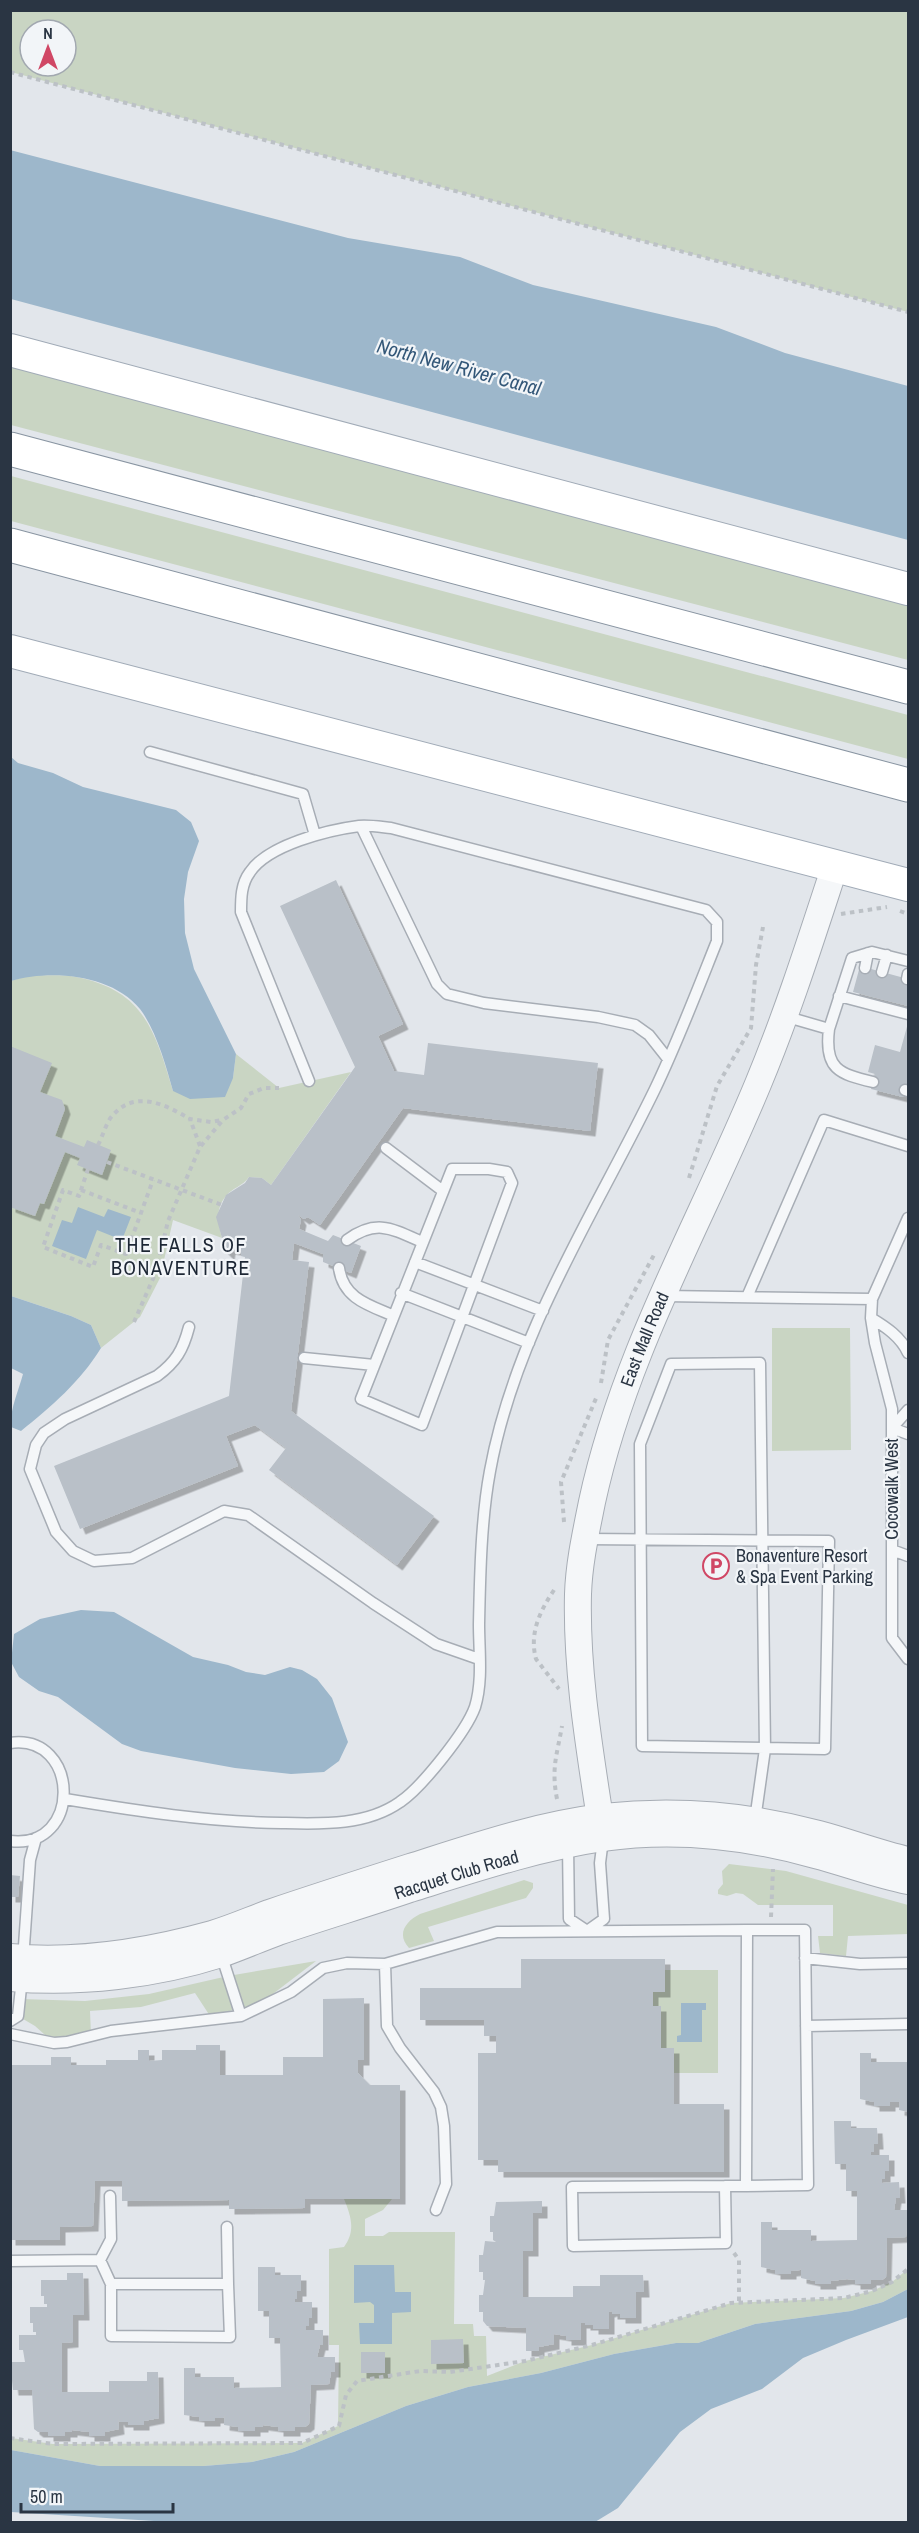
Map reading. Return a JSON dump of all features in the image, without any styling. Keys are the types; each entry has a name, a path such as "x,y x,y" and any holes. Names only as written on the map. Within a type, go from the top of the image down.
{"highway":[{"path":"10,449 909,687"},
{"path":"10,545 909,785"}],"main road":[{"path":"10,350 909,589"},
{"path":"10,651 909,885"}],"street":[{"name":"East Mall Road","path":"602,1828 582,1698 578,1593 584,1539 615,1414 646,1329 758,1084 784,1016 835,866"},
{"name":"Racquet Club Road","path":"16,1968 157,1948 218,1943 288,1929 477,1868 566,1846 602,1828 649,1813 708,1814 755,1820 819,1834 909,1860"},
{"name":"Racquet Club Road","path":"218,1943 269,1913 528,1832 602,1828 661,1834 706,1835 752,1841 813,1854 909,1881"}],"lane":[{"path":"150,752 303,794 315,835"},
{"path":"361,826 437,984 447,994 484,1003 598,1017 635,1025 650,1035 668,1059"},
{"path":"65,1799 148,1813 226,1822 322,1824 357,1820 383,1813 402,1801 441,1760 474,1710 479,1684 481,1566 490,1472 507,1402 543,1311 668,1059 717,941 717,921 705,910 433,837 391,828 361,826 315,835 262,858 249,872 242,889 241,912 309,1081"},
{"path":"873,1082 846,1076 834,1065 827,1051 828,1029 852,958 872,952 909,961"},
{"path":"865,968 868,953"},
{"path":"882,972 887,955"},
{"path":"839,996 857,997 902,1010"},
{"path":"784,1016 828,1029"},
{"path":"747,1297 824,1120 909,1146"},
{"path":"386,1148 443,1191"},
{"path":"452,1169 489,1169 507,1173 512,1183 422,1425 361,1399 392,1315 443,1191 452,1169"},
{"path":"892,1428 891,1399 875,1343 872,1299 909,1218"},
{"path":"347,1240 374,1226 393,1229 422,1242"},
{"path":"415,1262 543,1311"},
{"path":"339,1268 345,1290 356,1300 392,1315"},
{"path":"401,1293 529,1342"},
{"path":"661,1296 872,1299"},
{"path":"872,1318 889,1329 905,1345 909,1353"},
{"path":"189,1327 179,1357 157,1376 65,1419 44,1433 36,1445 30,1469 56,1532 73,1551 94,1561 132,1558 224,1511 248,1515 373,1603 436,1644 479,1659"},
{"path":"304,1358 374,1365"},
{"path":"584,1539 640,1539 763,1540 829,1540 825,1749 765,1749 642,1746 640,1539 640,1444 671,1364 760,1363 763,1540 765,1749 755,1820"},
{"path":"892,1428 909,1410"},
{"name":"Cocowalk West","path":"909,1434 892,1428 892,1550 909,1556"},
{"path":"892,1550 892,1638 909,1659"},
{"path":"10,1743 32,1745 46,1753 58,1766 64,1782 65,1799 60,1815 50,1828 36,1838 19,1842 10,1841"},
{"path":"587,1931 604,1919 600,1863 602,1828"},
{"path":"10,2021 18,2016 16,1968 30,1860 36,1838"},
{"path":"566,1846 569,1919 587,1931"},
{"path":"746,2186 747,1930"},
{"path":"10,2034 54,2043 67,2042 111,2031 241,2016 291,1992 323,1968 347,1963 385,1964 497,1932 805,1930 807,2186 725,2186 572,2187 573,2246 726,2243 725,2186"},
{"path":"218,1943 241,2016"},
{"path":"805,1958 860,1964 909,1963"},
{"path":"385,1964 387,2026 400,2048 435,2092 441,2107 446,2184 436,2210"},
{"path":"806,2026 909,2024"},
{"path":"100,2260 111,2239 110,2196"},
{"path":"100,2260 111,2284 111,2336 231,2337 227,2227"},
{"path":"10,2261 100,2260"},
{"path":"111,2284 228,2284"}],"path":[{"path":"10,72 909,312"},
{"path":"834,915 884,907 909,914"},
{"path":"134,1322 156,1272 168,1221 200,1146 223,1120 241,1108 249,1094 264,1088 279,1088"},
{"path":"98,1145 113,1115 131,1102 146,1101 163,1104 190,1119 211,1122 223,1120"},
{"path":"190,1119 200,1146"},
{"path":"106,1162 222,1205"},
{"path":"88,1169 79,1196 63,1190 43,1247 93,1267 101,1245 126,1254 153,1180"},
{"path":"81,1190 141,1213"},
{"path":"770,1930 773,1869"},
{"path":"726,2243 739,2260 739,2302"},
{"path":"10,2438 53,2444 302,2443 339,2426 346,2395 357,2381 420,2371 450,2372 525,2361 739,2302 844,2298 872,2291 892,2282 909,2269"}],"green space":[{"path":"10,11 908,11 908,312 33,78 78,78 78,18 18,18 18,74 11,72"},
{"path":"10,363 908,603 908,660 11,425"},
{"path":"11,476 908,715 908,759 11,521"},
{"path":"30,975 70,976 99,983 132,1003 152,1032 173,1091 233,1078 236,1054 279,1088 351,1072 271,1185 262,1178 249,1177 226,1196 219,1211 222,1238 173,1220 160,1278 140,1317 101,1348 91,1325 11,1296 11,981"},
{"path":"772,1328 850,1328 851,1450 772,1451"},
{"path":"729,1864 786,1871 908,1905 908,1934 848,1936 846,1956 820,1953 818,1936 833,1936 833,1905 758,1905 743,1894 736,1893 727,1896 718,1894 723,1884 722,1871"},
{"path":"524,1880 533,1883 533,1888 526,1898 428,1927 434,1941 409,1948 405,1943 404,1928 420,1914"},
{"path":"316,1961 261,2003 210,2016 195,1993 141,2007 90,2011 91,2035 54,2043 35,2026 18,2016 20,1999 85,2001 149,1994 228,1976"},
{"path":"665,1970 718,1970 718,2073 674,2073 674,2048 661,2048 661,2006 653,2006 653,1992"},
{"path":"344,2199 392,2199 383,2210 365,2219 365,2236 383,2236 389,2232 455,2232 454,2324 473,2324 474,2336 486,2336 487,2376 525,2361 592,2345 731,2303 844,2298 872,2291 892,2282 908,2269 908,2289 883,2302 851,2311 755,2324 698,2343 676,2343 614,2354 541,2373 468,2387 406,2406 294,2452 252,2462 204,2466 100,2466 11,2450 11,2438 53,2444 302,2443 338,2426 339,2345 329,2345 329,2249 344,2247 350,2235 350,2217"}],"water":[{"name":"North New River Canal","path":"10,150 348,238 460,257 533,285 716,327 785,353 908,386 908,540 11,299"},
{"path":"11,757 18,763 53,773 83,787 176,810 191,822 199,841 188,872 184,899 185,933 194,969 236,1054 233,1078 225,1097 190,1099 173,1091 160,1049 146,1018 128,997 114,988 80,977 62,975 27,977 11,981"},
{"path":"78,1207 104,1217 108,1209 131,1217 122,1240 97,1230 86,1259 52,1246 62,1220 72,1223"},
{"path":"11,1296 91,1325 101,1348 65,1393 21,1431 11,1427 13,1407 23,1374 11,1368"},
{"path":"81,1610 114,1612 193,1657 228,1665 246,1672 265,1675 290,1667 302,1670 317,1679 332,1698 348,1742 339,1761 324,1772 291,1774 235,1768 141,1751 122,1744 58,1697 39,1691 19,1677 11,1662 14,1634 40,1619"},
{"path":"681,2003 706,2003 706,2010 702,2010 702,2042 677,2042 677,2036 681,2035"},
{"path":"354,2265 394,2265 395,2292 411,2292 411,2312 392,2313 392,2344 360,2344 359,2323 374,2323 374,2305 370,2302 354,2303"},
{"path":"908,2289 908,2317 803,2358 762,2389 711,2409 680,2432 618,2508 595,2522 170,2522 11,2512 11,2450 100,2466 204,2466 252,2462 294,2452 406,2406 468,2387 541,2373 614,2354 676,2343 698,2343 755,2324 851,2311 883,2302"}],"building":[{"path":"336,880 403,1024 378,1036 394,1071 424,1075 428,1043 598,1063 590,1131 403,1108 320,1225 308,1217 304,1219 298,1215 301,1220 299,1229 328,1241 333,1235 361,1246 351,1273 323,1262 323,1254 294,1243 292,1260 309,1262 291,1411 434,1516 397,1565 269,1470 286,1448 255,1425 226,1436 238,1466 80,1529 54,1466 229,1396 245,1257 241,1256 241,1251 230,1249 229,1255 221,1247 222,1238 216,1217 226,1195 245,1183 249,1177 262,1178 271,1185 355,1067 280,906"},
{"path":"860,966 908,979 908,1006 853,992"},
{"path":"908,1023 908,1080 903,1097 871,1089 875,1074 868,1072 875,1045 900,1052"},
{"path":"10,1046 52,1063 40,1092 62,1100 65,1109 55,1136 84,1147 87,1140 111,1150 102,1175 77,1165 80,1158 65,1152 44,1204 40,1203 35,1216 10,1207"},
{"path":"10,1875 20,1876 18,1897 10,1897"},
{"path":"521,1959 665,1959 665,1992 653,1992 653,2006 661,2006 661,2048 674,2048 674,2104 724,2104 724,2172 498,2172 498,2160 478,2160 478,2053 496,2053 496,2036 484,2036 484,2020 420,2020 420,1988 521,1988"},
{"path":"364,1998 364,2060 358,2060 358,2073 370,2085 400,2085 400,2199 305,2199 305,2208 229,2209 229,2200 122,2201 122,2181 95,2181 93,2226 60,2227 60,2240 10,2240 10,2065 51,2065 51,2057 71,2057 71,2065 106,2065 106,2060 138,2060 138,2050 149,2050 149,2061 162,2060 162,2050 196,2050 196,2045 220,2045 220,2075 283,2075 283,2057 323,2057 323,1999"},
{"path":"860,2053 871,2053 871,2062 908,2062 908,2112 899,2110 900,2099 899,2102 890,2102 890,2106 874,2106 874,2102 860,2099"},
{"path":"834,2121 851,2121 851,2128 877,2128 878,2144 874,2144 874,2152 871,2152 871,2155 889,2155 889,2171 885,2171 885,2179 882,2179 882,2183 899,2182 900,2198 896,2198 894,2210 908,2210 906,2237 887,2238 886,2277 882,2280 871,2280 871,2284 855,2284 855,2280 847,2279 831,2281 831,2284 815,2284 815,2281 801,2278 801,2268 791,2271 791,2274 775,2274 775,2270 761,2267 761,2222 772,2222 772,2230 811,2230 811,2241 857,2240 857,2191 846,2191 846,2164 835,2164"},
{"path":"542,2201 542,2213 533,2213 533,2251 523,2251 523,2297 573,2297 573,2286 600,2286 600,2275 643,2275 644,2292 636,2292 636,2318 620,2318 620,2314 612,2314 612,2311 609,2312 609,2329 593,2329 593,2325 581,2323 581,2340 566,2340 566,2336 554,2334 554,2344 539,2347 539,2351 526,2351 526,2328 487,2326 483,2321 483,2312 479,2312 479,2295 483,2295 485,2280 483,2280 483,2272 479,2272 479,2255 483,2255 485,2241 496,2242 493,2240 493,2232 490,2232 490,2216 494,2216 496,2202"},
{"path":"258,2267 275,2267 275,2275 301,2275 301,2291 297,2291 295,2302 312,2302 312,2318 309,2318 309,2326 306,2326 306,2330 323,2330 323,2345 320,2345 317,2357 335,2357 335,2372 331,2372 329,2384 311,2385 309,2424 305,2427 295,2427 295,2431 278,2431 278,2427 263,2425 263,2427 255,2427 255,2431 238,2431 238,2427 224,2425 225,2415 223,2418 215,2418 215,2421 199,2421 199,2417 184,2415 184,2368 195,2368 195,2377 234,2377 234,2388 281,2387 280,2338 269,2338 269,2311 258,2311"},
{"path":"67,2273 83,2273 84,2315 73,2315 73,2342 62,2343 62,2392 109,2392 109,2381 147,2381 147,2372 158,2372 159,2418 144,2421 144,2425 128,2425 128,2422 120,2422 118,2419 119,2429 105,2432 105,2436 89,2436 89,2432 72,2430 72,2432 65,2432 65,2436 48,2436 48,2432 38,2432 34,2429 32,2390 13,2390 10,2362 25,2362 23,2350 19,2350 19,2335 36,2335 36,2332 33,2332 33,2323 30,2323 30,2307 47,2307 47,2304 44,2304 44,2296 41,2296 41,2280 67,2280"},
{"path":"463,2339 464,2363 431,2364 431,2340"},
{"path":"361,2352 385,2352 385,2373 361,2373"}],"place":[{"name":"Bonaventure Resort & Spa Event Parking","path":"716,1566"}],"district":[{"name":"THE FALLS OF BONAVENTURE","path":"181,1256"}]}
